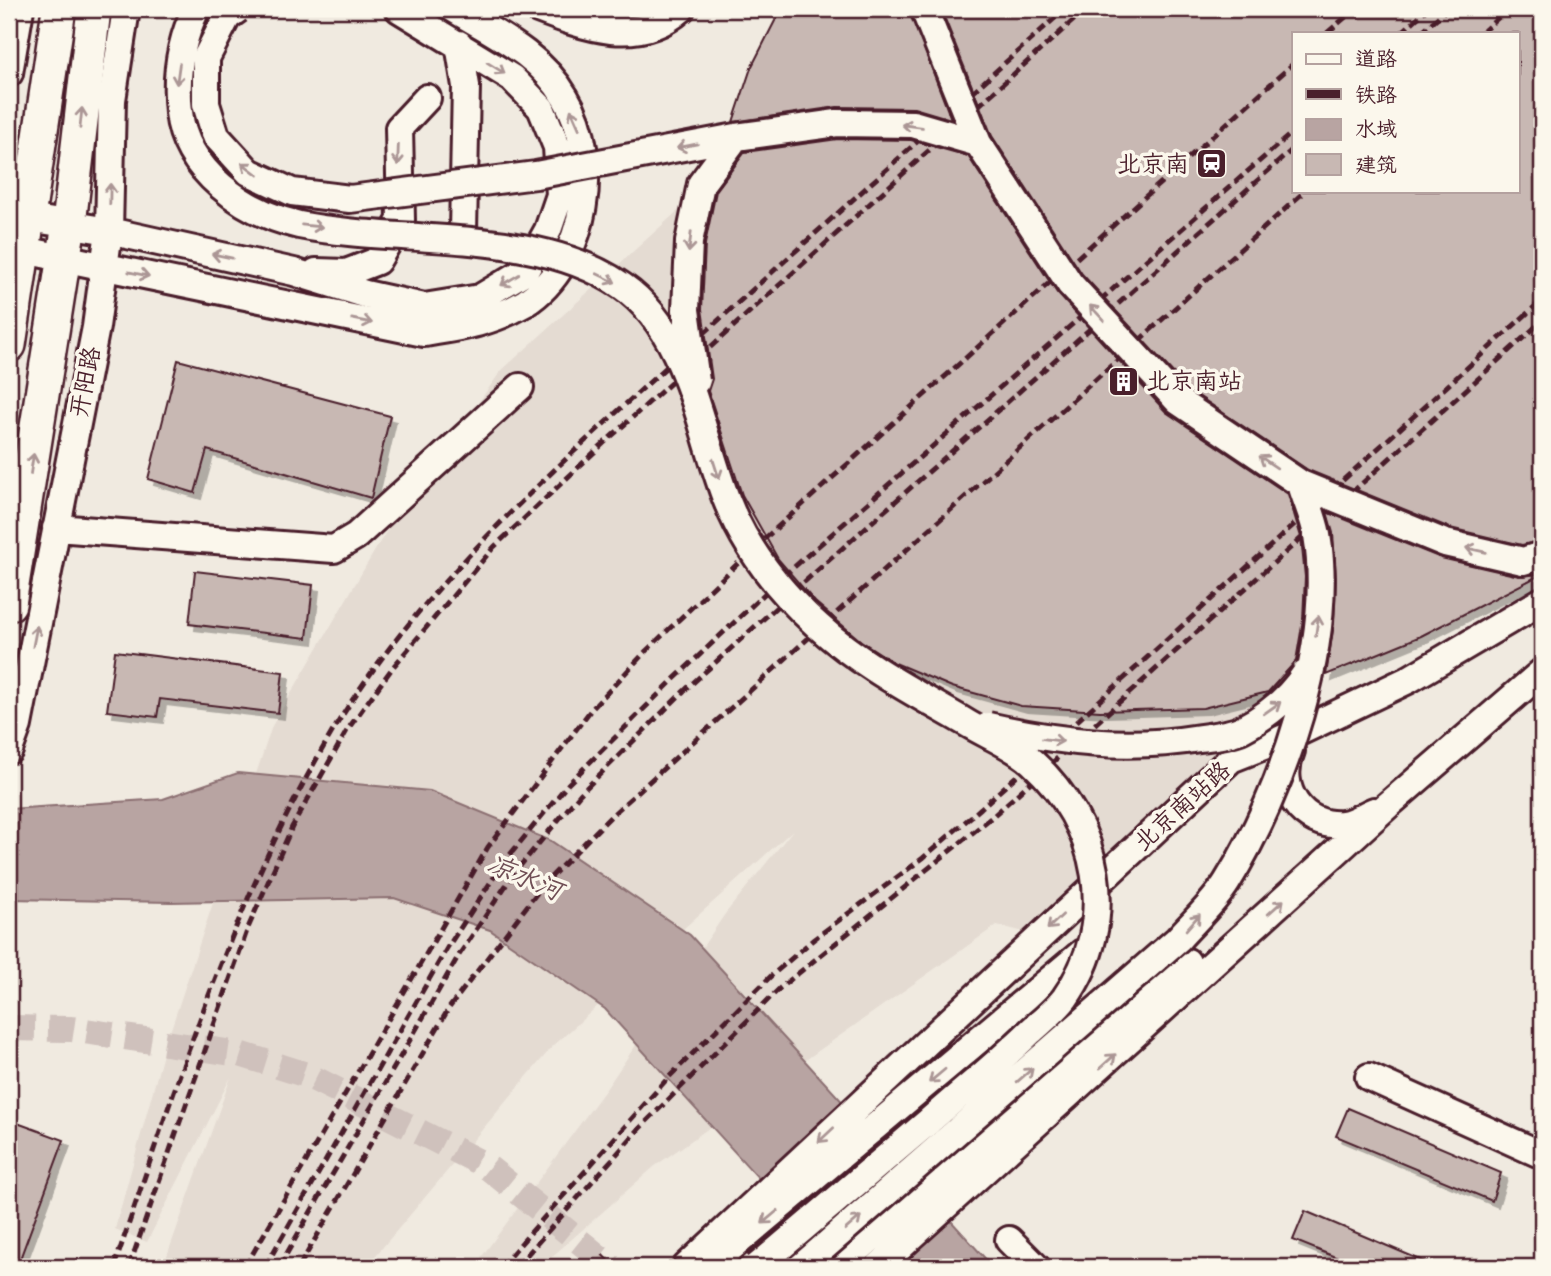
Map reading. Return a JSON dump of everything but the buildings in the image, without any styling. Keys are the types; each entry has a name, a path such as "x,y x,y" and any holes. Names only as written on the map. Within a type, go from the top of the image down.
{"main road":[{"path":"9,345 59,9"},
{"name":"开阳路","path":"9,604 69,224 94,9"}],"street":[{"path":"9,73 20,9"},
{"name":"开阳路","path":"12,733 96,327 109,231 112,100 126,9"},
{"path":"197,9 184,34 177,88 181,131 206,174 246,205 297,224 526,249 580,265 623,286 659,323 686,377 729,506 765,571 819,628 883,673 1028,758 1066,798 1091,848 1099,891 1098,917 1090,953 1064,1000 1007,1054 757,1267"},
{"path":"238,9 227,17 206,58 206,104 216,136 249,172 292,192 350,199 536,175 736,137 837,123 913,124 978,143"},
{"path":"24,250 424,333 481,324 527,302 559,270 578,226 586,184 583,136 565,96 533,56 454,9"},
{"path":"538,9 587,28 629,32 670,18 681,9"},
{"path":"924,9 978,143 1070,284 1178,401 1301,484 1445,543 1523,561 1542,555"},
{"path":"29,218 109,231 294,272 424,307 480,298 525,271 548,230 560,195 557,147 541,108 512,78 409,14"},
{"path":"459,44 466,86 463,231"},
{"path":"294,272 346,273 377,261 401,220 399,128 427,98"},
{"path":"704,432 686,310 689,242 701,184 736,137"},
{"path":"56,528 334,549 356,536 520,387"},
{"path":"801,1267 1178,939 1226,884 1261,821 1298,720 1312,663 1321,604 1317,535 1301,484"},
{"name":"北京南站路","path":"724,1244 876,1089 1231,759 1300,732 1408,680 1542,601"},
{"path":"962,720 1073,743 1167,743 1240,731 1291,695 1312,663"},
{"path":"878,1267 1388,805 1542,671"},
{"path":"1300,732 1287,760 1287,780 1292,799 1306,816 1324,823 1346,824 1388,805"},
{"path":"685,1267 724,1244 897,1110 1082,953"},
{"path":"838,1267 1187,962"},
{"path":"1369,1077 1542,1155"},
{"path":"1009,1240 1036,1267"},
{"path":"708,1267 724,1244"}],"shaded area":[{"path":"901,9 1542,9 1542,471 1032,934 997,925 655,1166 540,1267 474,1267 606,1089 725,914 793,830 552,1047 366,1267 163,1267 231,1077 147,1242 115,1229 165,1047 272,726 384,535 501,371"}],"water":[{"name":"凉水河","path":"238,773 430,791 551,841 690,935 993,1267 839,1267 605,1009 490,930 394,898 171,902 9,899 9,809 163,799"}],"tunnel":[{"path":"9,1028 71,1029 240,1054 307,1075 485,1165 611,1267"}],"railway":[{"path":"114,1267 185,1060 237,924 298,793 334,729 369,675 453,573 547,477 1065,9"},
{"path":"129,1267 248,928 292,827 348,729 393,667 494,547 604,443 1086,9"},
{"path":"1328,32 1355,9"},
{"path":"1402,32 1427,9"},
{"path":"1421,32 1447,9"},
{"path":"1482,32 1508,9"},
{"path":"245,1267 488,847 590,711 646,651 752,550 1292,65"},
{"path":"265,1267 447,948 504,862 568,784 778,581 1292,133"},
{"path":"279,1267 459,955 515,872 580,794 684,691 793,592 1292,150"},
{"path":"299,1267 449,1008 543,885 612,815 1304,192"},
{"path":"500,1267 667,1079 771,976 814,939 923,858 981,808 1542,300"},
{"path":"516,1267 640,1128 780,988 992,817 1542,321"}],"place":[{"name":"北京南","path":"1212,164"},
{"name":"北京南站","path":"1123,381"}]}
